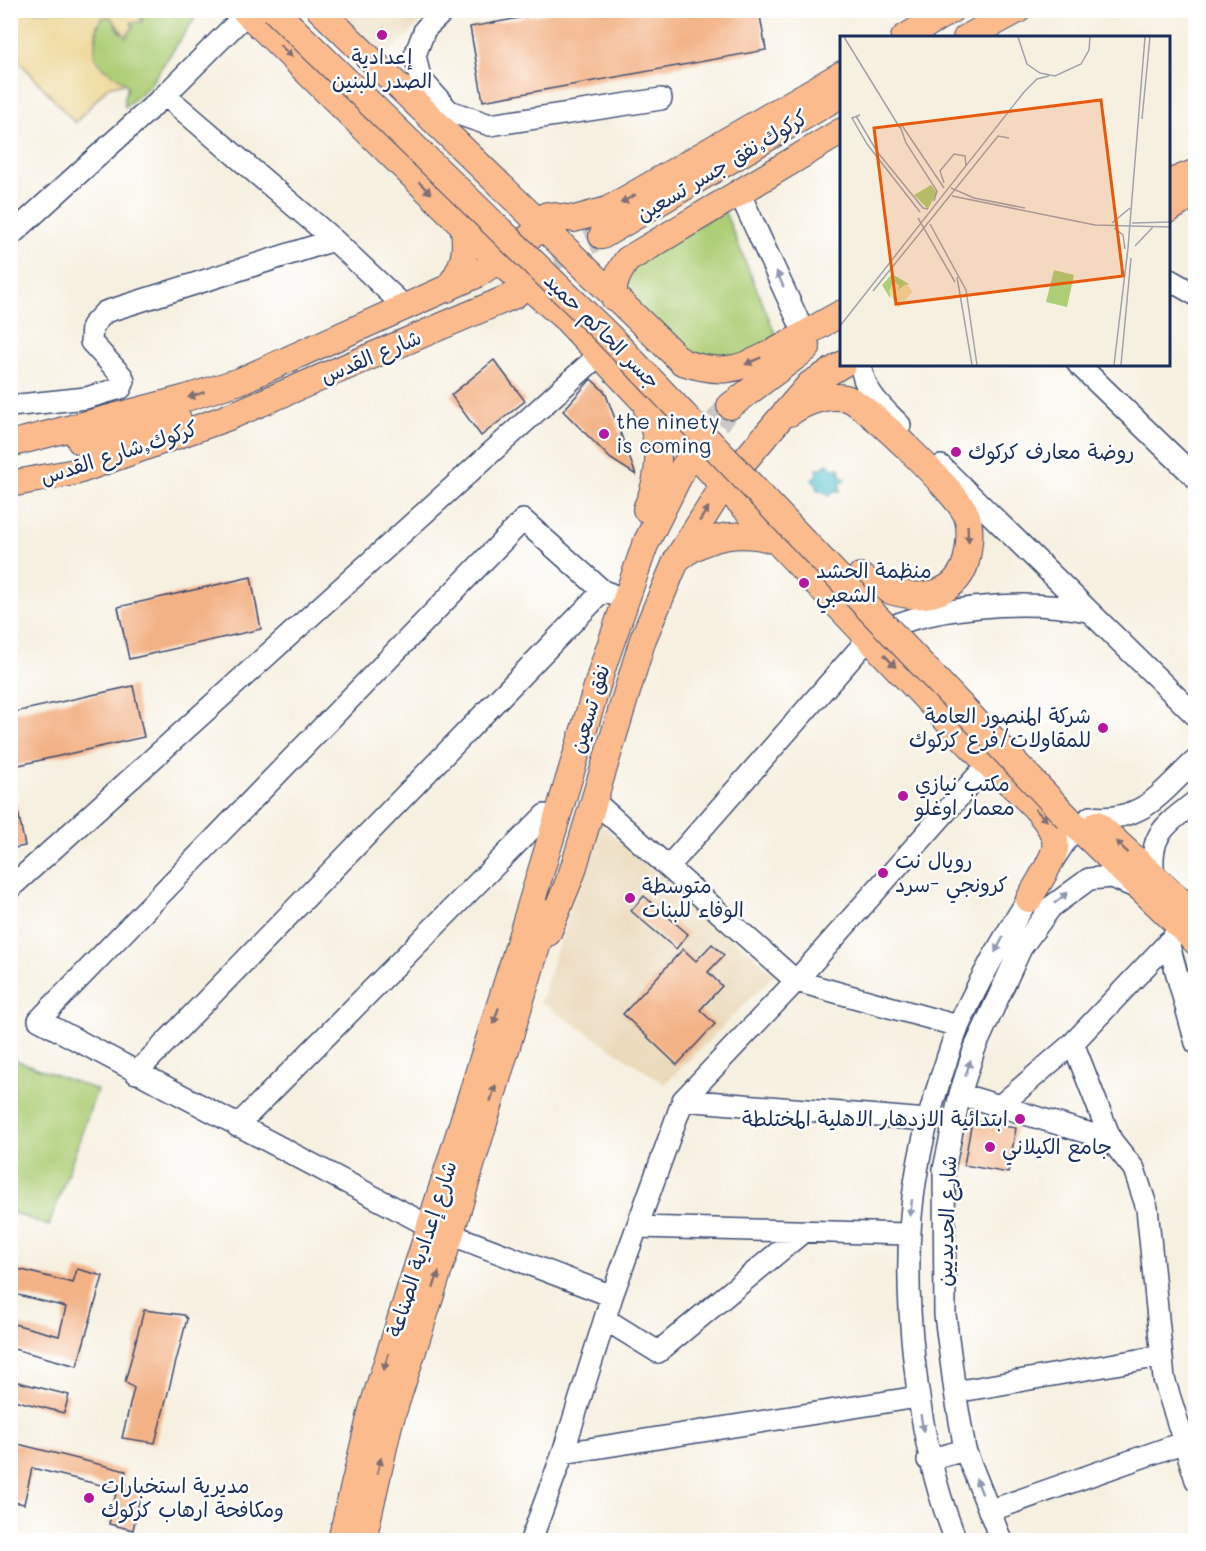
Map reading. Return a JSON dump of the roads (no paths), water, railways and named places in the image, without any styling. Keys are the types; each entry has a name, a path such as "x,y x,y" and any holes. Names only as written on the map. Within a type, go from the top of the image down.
{"main road":[{"name":"جسر الحاكم حميد","path":"274,10 608,335 1078,817"},
{"name":"جسر الحاكم حميد","path":"296,10 620,323 860,576 1078,817"},
{"path":"320,10 520,205 553,224 614,298 682,362 710,369 730,369 755,361 840,314"},
{"path":"907,36 951,10"},
{"path":"938,36 980,10"},
{"path":"970,36 1020,10"},
{"path":"997,36 1020,10"},
{"path":"246,12 463,225 506,279 567,320 988,764 1050,824 1056,839 1054,852 1029,899"},
{"path":"10,445 186,398 240,381 447,289 506,279 553,224 607,210 840,75"},
{"name":"كركوك,نفق جسر تسعين","path":"840,95 607,243 840,112"},
{"path":"614,298 613,290 618,273 627,260 840,132"},
{"path":"1170,171 1196,172"},
{"path":"1170,182 1196,172"},
{"path":"1170,199 1196,191"},
{"path":"1170,209 1196,191"},
{"path":"447,289 458,275 465,259 466,242 463,225"},
{"name":"شارع القدس","path":"222,412 506,279"},
{"path":"75,472 112,472 171,456 270,420 513,313 539,311 567,320"},
{"path":"840,330 793,357 736,412 840,348"},
{"path":"524,959 564,895 643,639 677,559 724,485 777,422 810,384 840,366"},
{"path":"777,422 798,407 817,400 834,397 860,404 949,490 966,514 970,536 967,558 956,578 942,590 928,596 902,596 888,593 860,576"},
{"path":"524,959 526,879 607,593 659,473 660,452 656,431 642,398"},
{"name":"كركوك,شارع القدس","path":"10,445 73,442 117,435 174,420 222,412"},
{"name":"كركوك,شارع القدس","path":"10,484 75,472 222,412"},
{"name":"نفق تسعين","path":"524,959 639,603 690,471"},
{"path":"677,559 699,544 725,536 751,535 777,541"},
{"path":"1078,817 1146,882 1185,932"},
{"name":"شارع إعدادية الصناعة","path":"341,1540 361,1529 440,1231 524,959"},
{"path":"329,1540 361,1529"}],"street":[{"path":"445,10 425,29 415,55 420,78 449,111 490,125 662,99"},
{"path":"10,236 165,94 246,12"},
{"path":"165,94 334,240 405,307"},
{"path":"739,192 804,333"},
{"path":"10,406 86,398 118,390 124,381 122,376 91,342 92,326 105,312 334,240"},
{"path":"1170,280 1196,296"},
{"path":"10,888 600,354"},
{"path":"862,366 868,389 879,404 1196,716"},
{"path":"1080,366 1196,478"},
{"path":"10,494 36,481"},
{"path":"136,1073 607,593 524,520 39,1020 136,1073 440,1231 612,1296"},
{"path":"669,866 869,638 901,623 981,607 1024,604 1087,611"},
{"path":"1078,817 1110,819 1140,811 1196,760"},
{"path":"531,1540 563,1453 612,1296 683,1100 796,981 988,764"},
{"path":"594,801 796,981 958,1026"},
{"path":"1146,882 1155,839 1162,828 1196,801"},
{"path":"237,1126 545,815"},
{"name":"شارع الحديديين","path":"956,1540 928,1460 918,1397 908,1302 908,1234 917,1166 927,1120 958,1026 1002,940 1078,817"},
{"name":"شارع الحديديين","path":"1001,1540 965,1450 945,1314 944,1169 960,1094 974,1050 997,996 1021,948 1051,907 1078,885 1096,878 1146,882"},
{"path":"1001,1105 1073,1043 1185,932"},
{"path":"1185,932 1196,1043"},
{"path":"1073,1043 1112,1140 1134,1169 1147,1208 1164,1378 1182,1443 1196,1480"},
{"path":"960,1094 1112,1140"},
{"path":"683,1100 927,1120"},
{"path":"917,1166 944,1169"},
{"path":"638,1227 908,1234"},
{"path":"605,1319 658,1352 804,1231"},
{"path":"955,1392 1161,1356"},
{"path":"563,1453 918,1397"},
{"path":"989,1511 1182,1443"},
{"path":"928,1460 965,1450"}],"water":[{"path":"827,463 832,468 840,468 840,475 845,479 840,484 840,491 834,491 829,496 823,491 817,491 817,485 812,480 817,475 817,468 823,468"}],"tunnel":[{"path":"517,274 602,236"},
{"path":"693,453 730,406"}],"place":[{"name":"إعدادية الصدر للبنين","path":"382,35"},
{"name":"the ninety is coming","path":"604,434"},
{"name":"روضة معارف كركوك","path":"956,452"},
{"name":"منظمة الحشد الشعبي","path":"804,583"},
{"name":"شركة المنصور العامة للمقاولات/فرع كركوك","path":"1103,728"},
{"name":"مكتب نيازي معمار اوغلو","path":"903,796"},
{"name":"رويال نت كرونجي -سرد","path":"883,873"},
{"name":"متوسطة الوفاء للبنات","path":"630,898"},
{"name":"ابتدائية الازدهار الاهلية المختلطة","path":"1020,1119"},
{"name":"جامع الكيلاني","path":"990,1147"},
{"name":"مديرية استخبارات ومكافحة ارهاب كركوك","path":"89,1498"}]}
